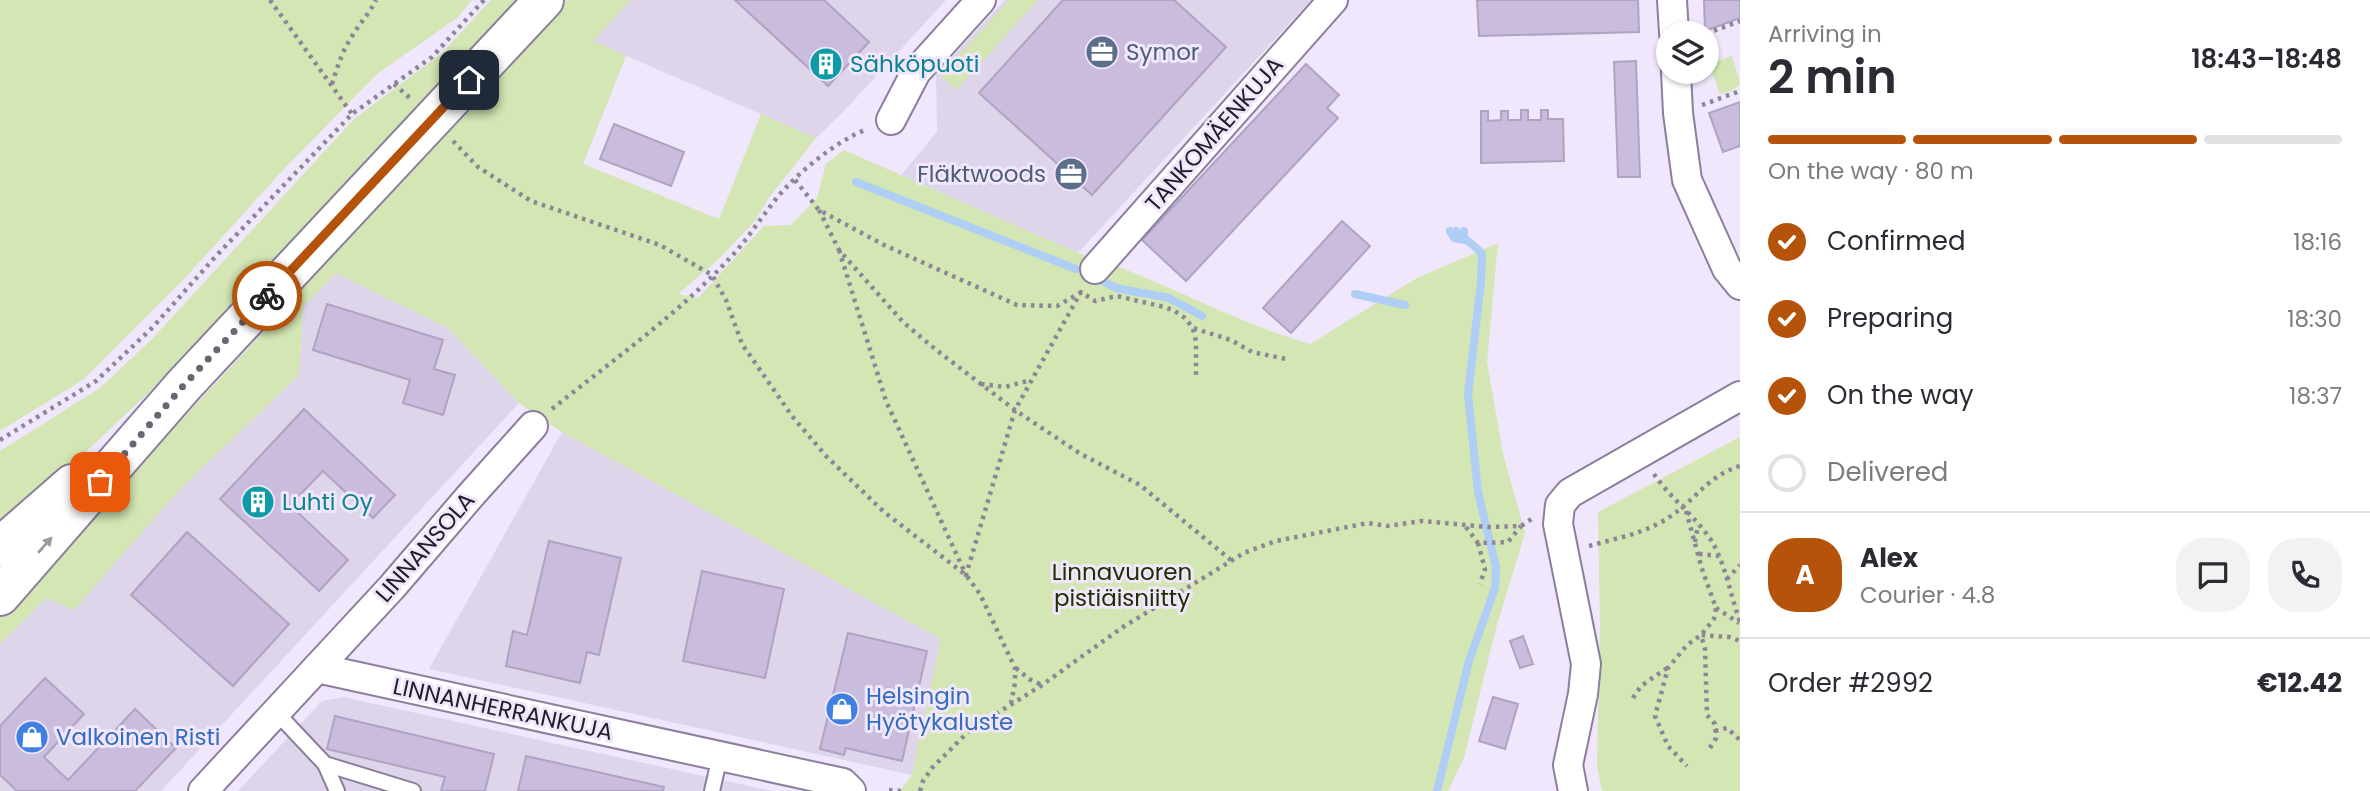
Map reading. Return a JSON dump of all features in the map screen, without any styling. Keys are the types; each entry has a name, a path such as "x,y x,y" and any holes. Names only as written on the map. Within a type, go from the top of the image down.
{"main road":[{"path":"0,596 184,385 544,0"},
{"path":"0,547 184,385"}],"street":[{"path":"891,120 916,72 981,0"},
{"name":"TANKOMÄENKUJA","path":"1088,281 1333,0"},
{"path":"1672,0 1673,21"},
{"path":"1677,84 1687,180 1727,270 1740,285"},
{"path":"1573,791 1568,765 1583,694 1586,664 1558,524 1560,505 1570,493 1740,396"},
{"name":"LINNANSOLA","path":"317,668 533,426"},
{"path":"202,791 317,668"},
{"name":"LINNANHERRANKUJA","path":"317,668 842,783 851,791"}],"lane":[{"path":"276,712 325,764 337,791"},
{"path":"712,791 720,756"},
{"path":"325,764 414,791"}],"path":[{"path":"270,0 352,114"},
{"path":"331,85 340,58 376,0"},
{"path":"0,440 96,381 152,328 216,256 352,114 432,57 484,0"},
{"path":"1719,29 1740,21"},
{"path":"394,84 478,167 531,201 660,245 712,275 726,300 742,344 792,416 827,457 884,512 966,575"},
{"path":"1702,105 1740,91"},
{"path":"533,426 664,323 730,258 777,198 823,156 845,138 891,120"},
{"path":"795,180 819,210 839,250 886,401 966,575 980,594 1015,668 1011,703"},
{"path":"819,210 884,245 1017,305 1057,306 1088,281"},
{"path":"839,250 904,323 978,384 1079,453 1140,485 1232,561"},
{"path":"1088,281 1095,301 1117,296 1160,306 1179,314 1193,328 1231,340 1259,354 1286,359"},
{"path":"966,575 1015,410 1088,281"},
{"path":"1193,328 1196,341 1196,376"},
{"path":"978,384 1005,387 1032,380"},
{"path":"1643,452 1656,477 1710,539 1723,563 1740,622"},
{"path":"1586,548 1638,532 1670,517 1684,509 1705,485 1726,471 1740,466"},
{"path":"1633,698 1641,686 1668,668 1714,619 1716,608 1684,509"},
{"path":"1478,543 1508,542 1521,526 1534,518"},
{"path":"920,791 923,780 932,768 969,731 1042,685 1123,627 1244,553 1276,541 1368,523 1387,526 1422,521 1466,526 1521,526"},
{"path":"1695,543 1698,524"},
{"path":"1466,526 1478,543 1485,569 1480,584"},
{"path":"1699,554 1719,556"},
{"path":"1727,580 1740,565"},
{"path":"1716,608 1740,622"},
{"path":"1701,635 1729,637 1740,641"},
{"path":"1701,635 1705,649 1707,715 1715,724 1716,731 1716,738 1710,748"},
{"path":"1015,668 1042,685"},
{"path":"1668,668 1655,716 1668,746 1687,766"},
{"path":"1716,731 1727,727 1740,740"},
{"path":"889,790 902,791"}],"shaded area":[{"path":"631,0 946,0 816,138 592,41"},
{"path":"1005,0 1311,0 1078,253 901,175 937,132 936,74"},
{"path":"336,273 448,328 519,403 161,791 0,791 0,644 47,598 74,609 180,489 299,375 303,307"},
{"path":"562,432 941,639 912,775 429,669"},
{"path":"343,697 772,791 238,791 322,701"}],"green space":[{"path":"0,0 472,0 457,18 377,74 285,168 185,278 84,379 0,431"},
{"path":"491,0 518,0 147,394 0,533 0,451 100,388 152,339 354,119 441,54"},
{"name":"Linnavuoren pistiäisniitty","path":"567,0 631,0 593,41 626,56 583,164 719,219 761,114 816,138 768,199 756,220 718,260 678,294 698,298 764,226 791,225 817,198 826,164 844,150 1078,253 1310,344 1417,278 1498,243 1487,362 1503,454 1525,533 1496,628 1464,758 1448,791 900,791 912,775 941,639 562,432 519,403 448,328 336,273 303,307 299,375 180,489 74,610 47,598 0,644 0,614 284,310 425,151"},
{"path":"1009,0 1038,0 957,90 940,75"},
{"path":"1732,56 1740,83 1735,89 1720,94 1716,84 1719,84 1719,61"},
{"path":"1740,437 1740,791 1602,791 1597,766 1600,625 1598,512"}],"building":[{"name":"Sähköpuoti","path":"735,0 824,0 869,42 828,86"},
{"path":"1063,0 1174,0 1226,47 1092,195 979,93"},
{"path":"1477,0 1638,0 1639,32 1479,36"},
{"path":"1704,0 1740,0 1740,18 1719,26 1719,21 1705,21"},
{"path":"1636,61 1640,177 1618,177 1614,62"},
{"path":"1306,64 1339,95 1327,108 1338,118 1186,281 1142,240"},
{"path":"1740,102 1740,146 1723,152 1709,113"},
{"path":"1521,110 1528,110 1528,120 1541,120 1541,110 1548,110 1548,119 1563,119 1564,161 1481,163 1481,111 1488,111 1488,121 1501,120 1501,111 1508,111 1508,120 1521,120"},
{"path":"614,124 684,152 671,186 600,159"},
{"path":"1342,221 1370,246 1291,333 1263,308"},
{"path":"327,304 443,340 434,369 455,375 443,415 403,403 410,380 313,350"},
{"name":"Luhti Oy","path":"304,409 395,495 373,518 323,471 290,505 348,560 319,591 220,499"},
{"path":"187,532 289,624 233,686 131,595"},
{"path":"549,541 621,558 599,655 587,652 580,683 506,666 513,631 527,635"},
{"path":"702,571 784,589 765,678 683,661"},
{"path":"848,633 927,651 902,761 846,748 844,755 820,749"},
{"path":"1523,636 1533,664 1520,668 1510,641"},
{"name":"Valkoinen Risti","path":"45,678 84,714 44,757 68,780 135,709 176,748 135,791 17,791 0,775 0,726"},
{"path":"1493,697 1518,704 1505,749 1479,741"},
{"path":"335,716 494,754 485,791 441,791 445,777 327,749"},
{"path":"526,756 664,787 663,791 518,791"}],"waterway":[{"path":"856,182 1076,269"},
{"path":"1450,231 1454,238 1464,240 1464,231"},
{"path":"1437,791 1469,661 1495,588 1496,567 1478,492 1468,394 1482,254 1456,231"},
{"path":"1099,279 1116,288 1169,298 1202,316"},
{"path":"1355,294 1405,305"}],"way so far":[{"path":"100,482 184,385 267,296"}],"place":[{"name":"Symor","path":"1102,52"},
{"name":"Sähköpuoti","path":"826,64"},
{"name":"Fläktwoods","path":"1071,174"},
{"name":"Luhti Oy","path":"258,502"},
{"name":"Helsingin Hyötykaluste","path":"842,709"},
{"name":"Valkoinen Risti","path":"32,737"}],"route":[{"path":"267,296 469,80"}]}
